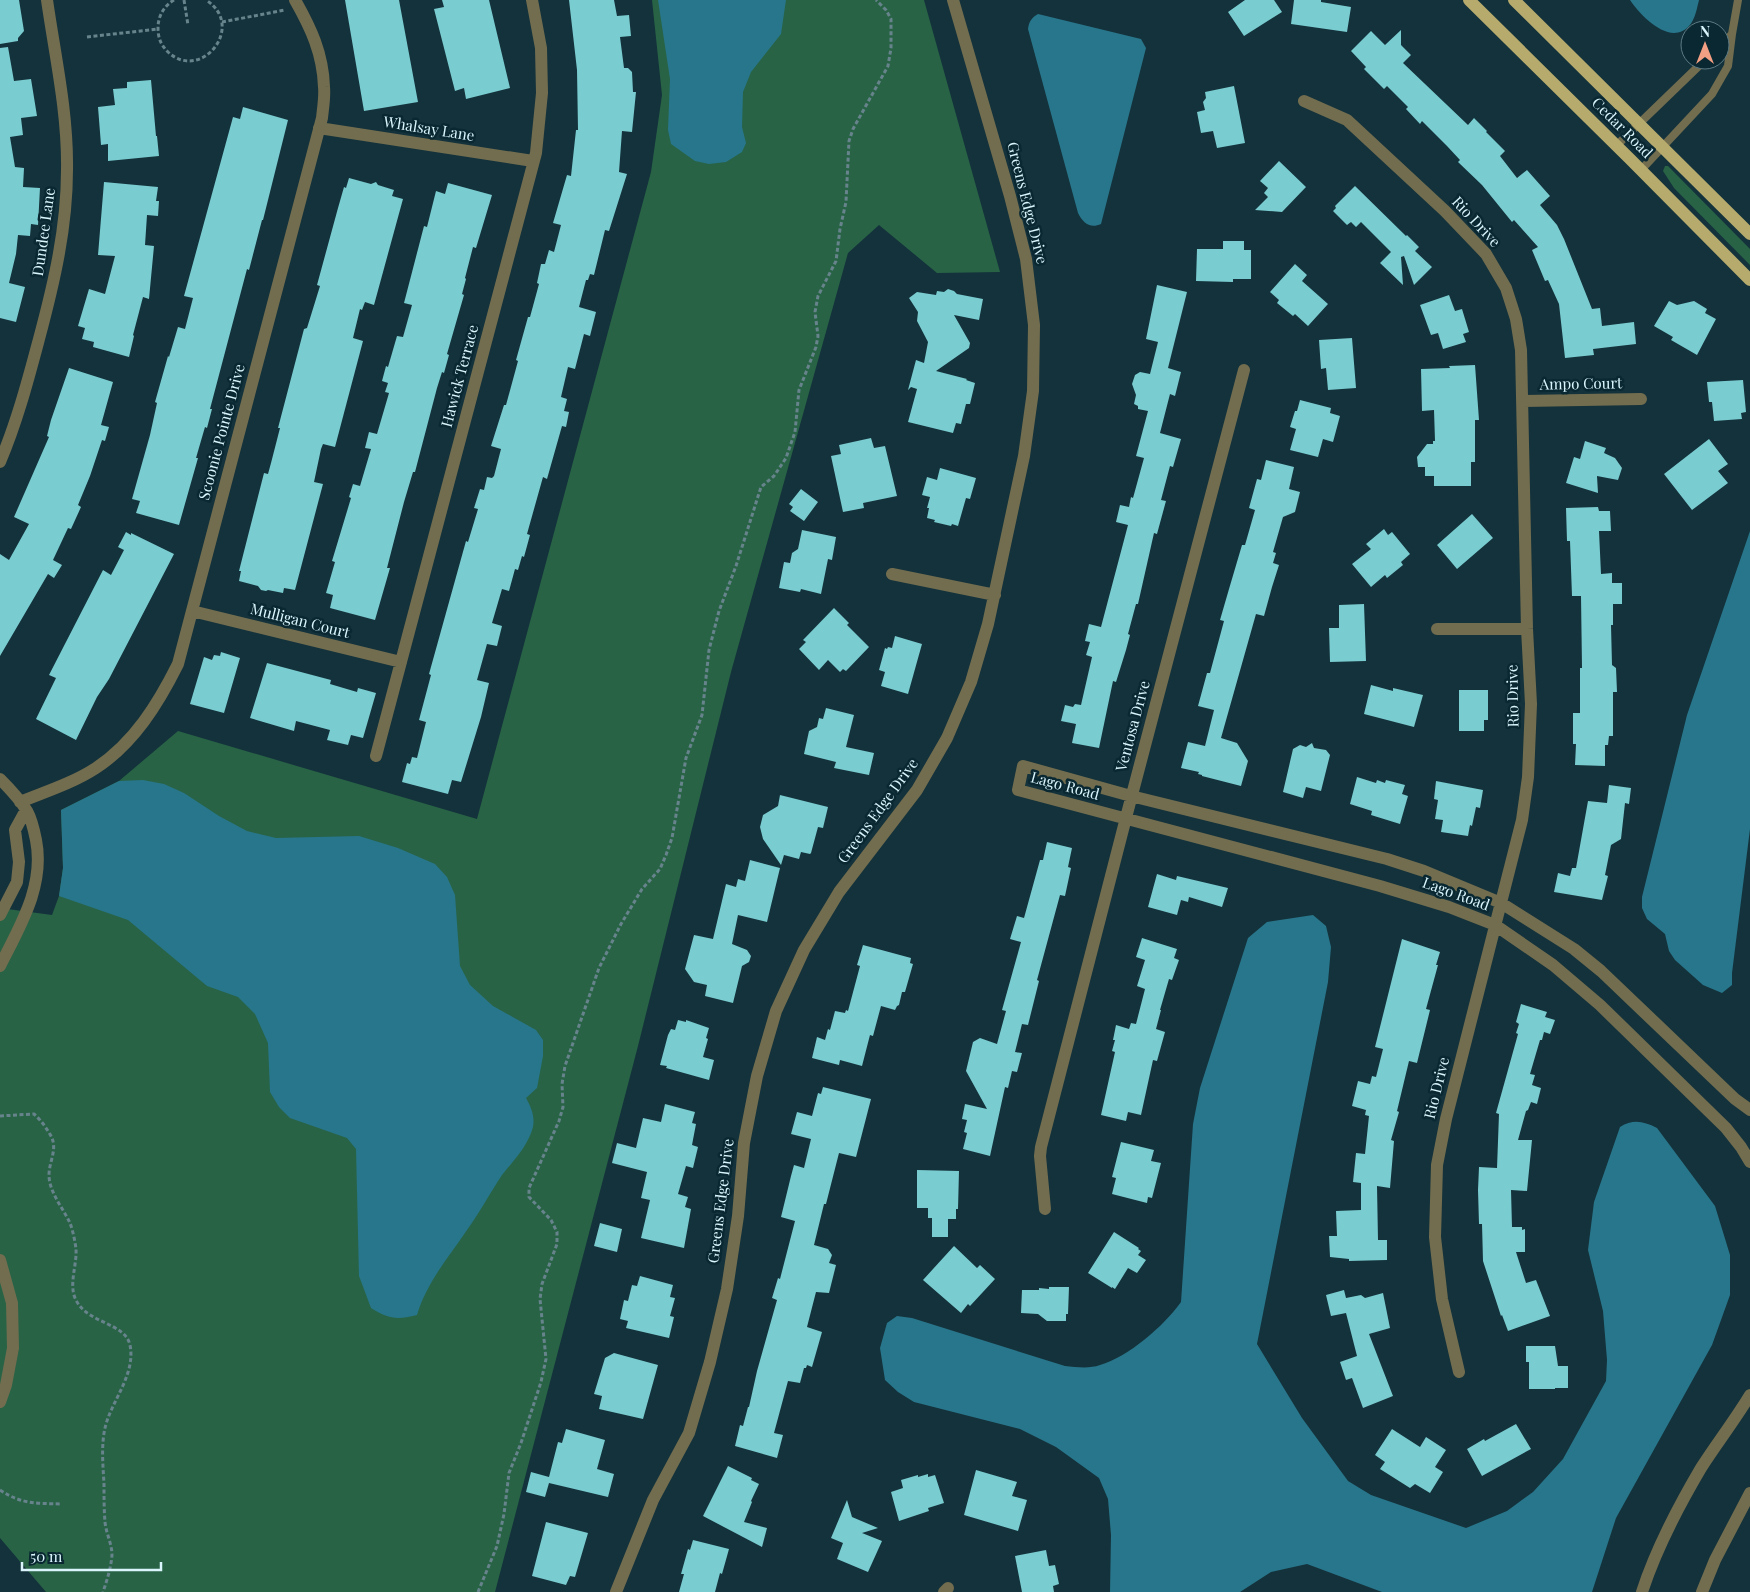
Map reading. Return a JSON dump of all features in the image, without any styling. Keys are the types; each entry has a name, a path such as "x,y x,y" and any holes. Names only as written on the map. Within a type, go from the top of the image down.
{"main road":[{"name":"Cedar Road","path":"1469,0 1617,145 1750,280"},
{"name":"Cedar Road","path":"1514,0 1750,234"}],"street":[{"name":"Dundee Lane","path":"0,462 28,381 53,286 65,218 67,168 63,113 47,0"},
{"name":"Hawick Terrace","path":"376,756 533,161 542,93 542,48 532,0"},
{"name":"Greens Edge Drive","path":"616,1592 653,1500 689,1433 710,1362 726,1289 738,1216 746,1133 757,1076 776,1011 804,950 839,892 916,790 948,738 971,682 995,595 1024,456 1033,391 1034,325 1026,259 1010,196 953,0"},
{"name":"Scoonie Pointe Drive","path":"23,806 96,768 127,743 162,696 178,664 319,128 324,88 320,54 309,24 297,4"},
{"name":"Rio Drive","path":"1304,101 1347,120 1445,211 1486,254 1506,288 1516,319 1521,350 1527,629 1531,704 1528,777 1522,820 1446,1119 1437,1165 1435,1237 1442,1299 1459,1372"},
{"name":"Whalsay Lane","path":"319,128 533,161"},
{"name":"Ventosa Drive","path":"1045,1209 1040,1156 1041,1147 1131,796 1244,370"},
{"name":"Ampo Court","path":"1522,401 1641,399"},
{"path":"892,574 995,595"},
{"name":"Mulligan Court","path":"192,611 401,662"},
{"path":"1437,629 1527,629"},
{"name":"Lago Road","path":"1750,1110 1735,1099 1602,971 1574,949 1501,903 1424,871 1387,859 1131,796 1023,766 1018,790 1125,820 1389,888 1449,907 1495,925 1546,960 1600,1005 1726,1128 1750,1162"},
{"path":"0,779 23,806 33,823 38,852 37,872 30,905 0,966"},
{"path":"0,915 16,882 19,862 15,830 23,806"},
{"path":"0,1260 12,1303 13,1348 6,1385 0,1402"},
{"path":"1642,1592 1684,1499 1701,1468 1750,1395"},
{"path":"1702,1592 1715,1560 1750,1493"}],"lane":[{"path":"1641,170 1720,83 1728,66 1738,0"},
{"path":"1617,145 1694,70"}],"path":[{"path":"174,0 162,10 158,22 158,35 163,47 172,56 184,60 196,60 208,55 217,46 222,34 222,22 217,10 206,0"},
{"path":"184,0 188,25"},
{"path":"478,1592 497,1546 504,1514 509,1473 541,1382 546,1359 540,1299 542,1284 557,1244 557,1232 551,1220 529,1197 529,1188 559,1121 563,1107 562,1084 565,1066 600,968 642,889 660,869 672,838 686,758 702,715 709,650 719,611 762,487 774,476 786,458 795,432 799,390 816,347 818,336 815,312 818,296 836,261 846,202 849,141 853,129 888,66 891,48 890,19 886,10 876,0"},
{"path":"222,22 297,4"},
{"path":"87,37 158,29"},
{"path":"0,1116 34,1114 52,1138 54,1148 49,1176 54,1192 71,1225 76,1256 74,1296 81,1309 93,1318 125,1335 130,1345 130,1364 105,1427 103,1450 105,1523 112,1554 103,1592"},
{"path":"0,1490 13,1498 28,1503 62,1504"}],"green space":[{"path":"652,0 924,0 1000,272 937,273 879,225 848,253 731,672 638,1046 495,1592 46,1592 0,1538 0,908 52,915 59,896 63,868 61,810 119,781 178,731 477,819 651,172 662,95"},
{"path":"1665,166 1668,166 1750,249 1750,265 1674,188 1663,171"}],"water":[{"path":"658,0 786,0 781,34 751,72 743,92 742,127 746,143 742,152 726,162 709,164 695,161 671,144 668,130 670,79"},
{"path":"1630,0 1699,0 1693,20 1680,20 1680,32 1673,33 1656,27"},
{"path":"1038,14 1141,39 1146,48 1101,224 1093,226 1087,224 1078,213 1028,29 1031,20"},
{"path":"1750,531 1750,829 1732,985 1722,993 1703,985 1675,960 1669,951 1665,934 1647,919 1642,908 1642,897 1687,715"},
{"path":"143,780 164,784 184,793 219,816 247,831 276,838 359,836 398,848 435,864 447,877 455,895 460,966 470,985 493,1006 536,1030 543,1040 543,1056 537,1088 526,1098 533,1115 531,1134 439,1271 426,1292 417,1315 393,1318 371,1308 359,1276 356,1149 347,1138 290,1118 279,1107 270,1092 268,1043 255,1014 238,997 207,986 128,920 59,896 63,868 61,810 119,781"},
{"path":"1313,915 1326,926 1331,947 1328,982 1257,1344 1302,1418 1348,1481 1371,1495 1466,1528 1507,1511 1533,1492 1563,1459 1606,1381 1607,1360 1603,1311 1588,1250 1594,1202 1620,1127 1638,1122 1657,1128 1715,1206 1730,1255 1730,1295 1712,1345 1616,1518 1592,1592 1382,1592 1307,1564 1271,1572 1240,1592 1110,1592 1111,1535 1108,1499 1099,1478 1056,1447 1020,1429 914,1402 898,1392 885,1380 880,1348 887,1323 897,1316 912,1318 1065,1366 1082,1367 1100,1365 1122,1355 1145,1340 1165,1321 1181,1302 1193,1124 1200,1088 1248,938 1267,922"}],"building":[{"path":"0,0 19,0 24,31 18,38 18,41 0,44"},
{"path":"345,0 399,0 418,102 364,111"},
{"path":"442,0 489,0 510,88 466,99 464,88 455,91 434,9 444,7"},
{"path":"569,0 614,0 617,16 629,15 631,36 620,37 624,68 628,68 632,72 633,92 636,92 632,132 622,131 619,172 627,174 609,231 605,230 594,275 590,274 588,280 586,280 579,307 596,312 590,336 584,334 575,369 568,367 561,397 567,399 564,411 569,412 566,427 562,426 547,479 543,477 527,534 530,535 524,557 522,556 518,570 515,569 509,591 502,589 492,623 502,626 497,646 487,644 477,680 489,683 481,717 461,782 452,780 448,794 402,782 407,763 410,764 412,757 417,758 426,722 419,720 431,675 429,674 466,541 468,542 478,509 474,508 480,489 484,490 487,477 492,478 494,476 501,449 491,446 504,405 506,405 518,361 516,360 539,284 537,283 541,264 545,264 549,250 554,252 561,225 553,223 567,175 571,176 576,130 578,130 577,70"},
{"path":"1245,0 1274,0 1282,12 1244,36 1228,12"},
{"path":"1294,0 1321,0 1321,2 1351,7 1347,32 1291,24"},
{"path":"1401,30 1401,45 1411,55 1403,63 1468,125 1474,118 1487,131 1505,151 1500,156 1517,178 1527,170 1550,196 1540,205 1557,225 1564,239 1592,309 1600,308 1602,326 1634,322 1636,344 1593,349 1594,355 1565,358 1559,304 1548,280 1545,281 1532,250 1538,247 1514,220 1512,222 1482,185 1458,162 1460,160 1447,146 1422,121 1420,124 1406,109 1408,107 1387,86 1384,89 1364,69 1366,67 1351,51 1371,31 1385,45"},
{"path":"8,47 14,81 31,79 37,116 21,118 23,135 10,137 15,167 24,168 23,187 40,188 38,225 31,224 30,236 18,235 16,254 9,283 25,287 16,322 0,318 0,48"},
{"path":"151,80 159,156 108,161 108,144 101,145 98,107 115,105 113,89 127,88 127,82"},
{"path":"1234,86 1245,143 1217,148 1213,131 1201,133 1197,112 1205,110 1203,102 1206,98 1205,92"},
{"path":"243,107 288,120 263,220 249,270 247,269 210,409 212,409 207,428 205,427 196,458 198,458 179,525 136,513 140,501 132,499 150,435 157,403 155,402 168,356 178,327 185,329 193,298 184,296 233,117 240,119"},
{"path":"1279,161 1306,187 1282,212 1255,210 1268,197 1264,193 1268,188 1260,181"},
{"path":"349,178 371,184 376,182 378,185 394,190 392,196 403,199 374,305 365,302 362,310 360,309 353,338 363,341 335,447 323,444 321,449 314,482 323,484 295,590 284,588 283,593 261,590 258,586 239,581 241,571 239,571 264,473 268,474 271,463 280,428 278,428 304,329 307,328 320,286 317,285 344,187 346,188"},
{"path":"104,182 158,187 156,201 159,201 158,216 147,215 145,245 154,246 149,299 143,297 129,357 93,347 94,342 82,339 85,328 78,326 89,289 105,294 115,256 98,255"},
{"path":"448,183 492,195 476,248 473,247 462,294 464,295 447,354 449,355 437,388 415,472 413,472 404,502 387,568 390,568 375,620 330,608 333,595 326,593 335,562 332,561 351,498 349,497 353,484 360,486 371,449 365,448 369,432 377,434 389,393 385,392 388,383 382,381 397,336 403,337 412,305 404,303 424,226 427,227 436,191 445,194"},
{"path":"1355,186 1419,247 1415,251 1432,267 1414,285 1404,256 1401,257 1403,285 1380,263 1391,252 1361,222 1356,227 1351,222 1347,225 1333,211 1336,208 1335,206"},
{"path":"1223,241 1244,241 1244,250 1251,250 1251,279 1233,279 1233,282 1196,281 1197,249 1223,249"},
{"path":"1295,264 1307,275 1302,281 1328,304 1308,326 1295,314 1293,316 1277,303 1279,300 1270,292"},
{"path":"1157,285 1187,292 1168,368 1181,372 1175,396 1170,394 1160,433 1181,439 1173,467 1170,466 1161,500 1166,501 1157,534 1154,533 1138,604 1136,604 1128,634 1130,635 1126,650 1116,682 1113,681 1099,748 1072,743 1076,724 1061,721 1065,705 1073,707 1075,704 1081,705 1092,657 1086,655 1090,642 1085,641 1089,624 1101,627 1128,525 1116,522 1120,505 1129,507 1144,458 1136,456 1148,411 1138,409 1138,406 1134,404 1136,395 1132,384 1135,375 1140,372 1150,374 1158,342 1146,339"},
{"path":"948,289 957,294 983,299 979,320 954,315 970,343 969,348 936,371 975,383 970,404 966,404 961,424 956,423 953,433 908,422 917,389 911,387 908,390 916,360 924,363 928,342 917,321 918,312 909,298 917,292 936,295 937,291 944,292"},
{"path":"1449,295 1455,311 1462,309 1469,332 1463,334 1466,342 1443,349 1438,333 1431,335 1420,305"},
{"path":"1669,301 1677,305 1694,301 1707,309 1705,313 1716,319 1697,355 1671,340 1673,337 1654,326"},
{"path":"1352,338 1356,388 1328,390 1326,368 1321,369 1319,340"},
{"path":"1475,365 1479,420 1475,420 1475,462 1471,462 1471,486 1434,486 1434,476 1425,476 1425,467 1418,467 1417,457 1427,444 1433,444 1433,441 1435,441 1434,410 1422,411 1421,369"},
{"path":"69,368 113,382 101,425 109,427 105,441 102,440 78,505 81,507 71,529 68,528 53,560 62,565 54,578 48,574 0,656 0,554 9,560 29,524 14,517 49,437 47,436 51,420"},
{"path":"1743,380 1746,412 1741,413 1742,419 1714,421 1712,402 1709,402 1707,382"},
{"path":"1300,400 1331,408 1330,413 1340,416 1333,442 1323,439 1318,457 1290,450 1296,429 1290,427"},
{"path":"871,438 874,448 885,446 897,496 863,503 864,508 843,512 831,456 841,454 839,445"},
{"path":"1709,439 1728,464 1718,471 1728,483 1692,510 1664,474"},
{"path":"1585,441 1606,448 1604,453 1615,458 1622,468 1618,480 1597,476 1598,493 1566,483 1574,457 1580,459"},
{"path":"1266,460 1294,467 1289,489 1300,492 1295,512 1283,517 1273,552 1276,553 1273,563 1279,565 1264,616 1256,614 1221,738 1237,743 1248,761 1241,786 1202,776 1198,774 1199,772 1181,768 1188,742 1205,746 1214,710 1198,706 1207,673 1210,673 1224,621 1220,620 1229,589 1255,510 1249,508 1257,479 1261,480"},
{"path":"940,468 976,478 970,499 966,498 958,526 934,522 935,520 927,518 930,497 922,495 927,477 937,480"},
{"path":"801,489 818,502 804,521 790,511 793,507 789,504"},
{"path":"1598,507 1599,511 1610,511 1611,531 1599,531 1601,574 1612,573 1612,583 1622,583 1622,604 1613,604 1613,625 1611,625 1612,665 1616,668 1617,692 1613,692 1613,736 1609,736 1608,745 1605,745 1605,766 1575,765 1576,744 1573,744 1573,713 1580,713 1580,668 1582,668 1581,596 1572,596 1570,541 1567,541 1566,508"},
{"path":"1472,514 1493,538 1457,569 1437,545"},
{"path":"1384,529 1388,535 1392,532 1410,554 1401,562 1403,565 1387,578 1385,575 1371,587 1352,564 1371,549 1366,544"},
{"path":"802,530 836,537 832,560 828,559 821,594 801,589 800,592 779,588 784,562 790,563 792,553 798,549"},
{"path":"126,532 174,554 76,740 36,719 56,678 49,675 103,570 111,575 124,550 118,547"},
{"path":"1364,604 1366,661 1330,662 1329,628 1339,628 1339,605"},
{"path":"834,608 849,623 847,625 869,647 846,671 843,669 840,672 828,660 819,670 799,649 806,642 803,640"},
{"path":"895,636 922,644 908,694 881,686 885,672 879,670 885,648 892,648"},
{"path":"221,652 240,658 224,713 190,704 204,657 212,660 214,655 220,656"},
{"path":"267,663 331,680 330,684 357,692 358,688 376,693 363,738 351,735 348,745 327,740 330,730 296,721 294,731 250,718"},
{"path":"1371,685 1393,691 1393,688 1423,695 1414,727 1364,714"},
{"path":"1459,690 1488,690 1488,720 1484,720 1484,731 1459,731"},
{"path":"826,708 854,715 846,747 874,753 869,775 834,768 836,762 804,754 809,731 817,727 819,718 823,719"},
{"path":"1312,743 1314,748 1326,750 1330,755 1321,791 1306,787 1303,798 1283,792 1293,749 1300,745 1306,747"},
{"path":"1357,777 1376,783 1377,780 1385,783 1386,780 1405,785 1402,794 1408,796 1400,824 1371,815 1372,811 1350,804"},
{"path":"1436,781 1483,790 1480,808 1476,807 1468,836 1441,832 1443,820 1435,819 1438,800 1434,799"},
{"path":"1609,785 1631,788 1629,804 1625,803 1621,839 1611,845 1605,875 1608,876 1602,900 1554,892 1558,873 1570,876 1572,868 1576,868 1588,801 1607,803"},
{"path":"780,795 828,807 823,828 818,827 811,853 801,852 799,859 784,855 781,865 763,839 760,827 763,815 778,806"},
{"path":"1047,842 1072,848 1068,867 1071,868 1065,896 1060,895 1037,980 1039,981 1028,1025 1022,1024 1015,1052 1022,1053 1017,1072 1012,1071 1008,1088 1005,1087 990,1156 963,1149 967,1133 964,1132 967,1120 962,1119 965,1104 987,1109 966,1071 973,1042 980,1038 997,1044 1006,1011 1002,1010 1021,942 1010,939 1017,916 1024,918"},
{"path":"750,860 780,868 767,922 738,915 732,944 747,950 751,956 749,962 742,966 733,1003 705,996 707,985 694,982 685,969 694,935 713,939 726,884 736,887 738,879 745,881"},
{"path":"1157,874 1176,880 1177,876 1228,888 1222,907 1189,897 1188,902 1181,900 1177,915 1148,907"},
{"path":"1142,938 1177,949 1174,958 1179,960 1172,980 1169,979 1160,1010 1156,1029 1165,1032 1157,1061 1153,1060 1141,1115 1128,1112 1126,1121 1101,1115 1115,1052 1112,1051 1116,1025 1129,1029 1131,1023 1136,1024 1145,989 1137,986 1145,960 1136,957"},
{"path":"1402,939 1440,952 1436,965 1438,965 1426,1009 1430,1010 1417,1063 1409,1061 1397,1111 1399,1112 1391,1140 1394,1141 1390,1188 1377,1186 1378,1240 1387,1240 1387,1260 1349,1261 1349,1259 1330,1257 1329,1236 1337,1236 1336,1211 1361,1210 1361,1183 1353,1182 1356,1153 1365,1154 1369,1116 1365,1115 1366,1110 1352,1106 1358,1081 1370,1084 1372,1076 1376,1077 1383,1049 1375,1047"},
{"path":"863,945 911,958 910,963 913,964 905,992 902,992 899,1005 895,1010 881,1006 873,1036 870,1035 862,1066 840,1060 839,1065 812,1058 817,1037 825,1040 835,1011 845,1013 846,1010 848,1011 860,966 857,965"},
{"path":"1521,1004 1547,1012 1545,1017 1555,1020 1550,1034 1544,1032 1542,1040 1540,1040 1530,1074 1535,1075 1532,1085 1541,1088 1537,1104 1531,1102 1526,1111 1518,1140 1532,1140 1527,1191 1511,1190 1512,1227 1522,1227 1522,1230 1525,1229 1525,1252 1516,1252 1526,1283 1536,1280 1550,1316 1508,1331 1501,1316 1483,1261 1482,1224 1479,1224 1478,1190 1479,1167 1497,1168 1499,1114 1496,1113 1518,1034 1516,1033 1519,1024 1516,1022"},
{"path":"678,1020 686,1022 686,1020 709,1028 703,1057 714,1060 709,1080 660,1065 668,1035 671,1029 675,1030"},
{"path":"823,1087 871,1099 856,1157 839,1153 826,1204 824,1204 814,1245 828,1249 832,1255 829,1263 836,1265 829,1293 816,1292 807,1327 822,1332 812,1367 807,1365 804,1368 800,1383 788,1381 774,1433 783,1435 777,1458 735,1446 740,1425 743,1426 749,1407 777,1300 772,1298 778,1278 780,1279 795,1221 781,1217 791,1176 794,1165 804,1168 811,1139 791,1134 797,1112 812,1116 818,1093 821,1094"},
{"path":"665,1104 695,1112 692,1123 696,1124 692,1145 698,1147 693,1168 686,1166 678,1194 688,1197 685,1207 691,1209 684,1248 641,1238 650,1200 641,1198 647,1172 612,1163 617,1143 636,1148 643,1118 661,1122"},
{"path":"1121,1142 1154,1150 1151,1161 1161,1163 1152,1198 1148,1197 1147,1203 1112,1194 1116,1178 1112,1177"},
{"path":"917,1170 959,1171 958,1209 956,1209 956,1219 948,1219 948,1237 932,1237 932,1218 928,1218 928,1208 917,1208"},
{"path":"600,1223 622,1229 617,1252 594,1246"},
{"path":"1114,1232 1139,1248 1141,1251 1138,1255 1146,1260 1137,1273 1128,1268 1115,1289 1088,1273"},
{"path":"954,1246 977,1268 980,1265 995,1279 961,1313 923,1280"},
{"path":"640,1276 673,1285 670,1297 675,1298 670,1316 674,1317 669,1338 626,1328 628,1321 620,1319 624,1300 628,1301 632,1285 637,1286"},
{"path":"1049,1287 1069,1287 1066,1321 1047,1321 1038,1314 1021,1313 1022,1290 1049,1289"},
{"path":"1344,1290 1346,1298 1361,1295 1365,1298 1383,1293 1390,1328 1369,1334 1393,1396 1363,1408 1352,1378 1346,1380 1340,1362 1357,1356 1346,1313 1331,1316 1326,1295"},
{"path":"1526,1346 1555,1346 1558,1366 1568,1366 1568,1388 1529,1389 1529,1362 1526,1362"},
{"path":"614,1353 658,1365 643,1419 599,1409 602,1396 594,1394 605,1358"},
{"path":"1516,1424 1531,1449 1482,1476 1467,1449"},
{"path":"566,1429 605,1440 597,1469 614,1474 608,1497 549,1483 545,1497 526,1492 531,1472 549,1477 558,1442 562,1443"},
{"path":"1392,1429 1420,1447 1426,1437 1446,1450 1435,1467 1443,1472 1430,1493 1415,1484 1410,1488 1380,1469 1385,1462 1375,1455"},
{"path":"728,1466 752,1478 751,1480 759,1484 744,1522 767,1528 762,1547 703,1516"},
{"path":"976,1470 1017,1482 1012,1496 1027,1500 1018,1531 964,1515"},
{"path":"928,1474 928,1477 935,1475 944,1503 928,1508 929,1511 899,1521 891,1492 903,1488 901,1480"},
{"path":"847,1500 852,1517 878,1528 862,1533 882,1541 868,1572 837,1559 843,1543 831,1538"},
{"path":"546,1522 588,1533 575,1577 570,1576 566,1585 532,1576"},
{"path":"693,1540 729,1549 715,1592 679,1592 684,1574 681,1574 688,1549 690,1550"},
{"path":"1046,1550 1049,1566 1055,1565 1059,1584 1053,1586 1054,1592 1022,1592 1015,1556"}]}
